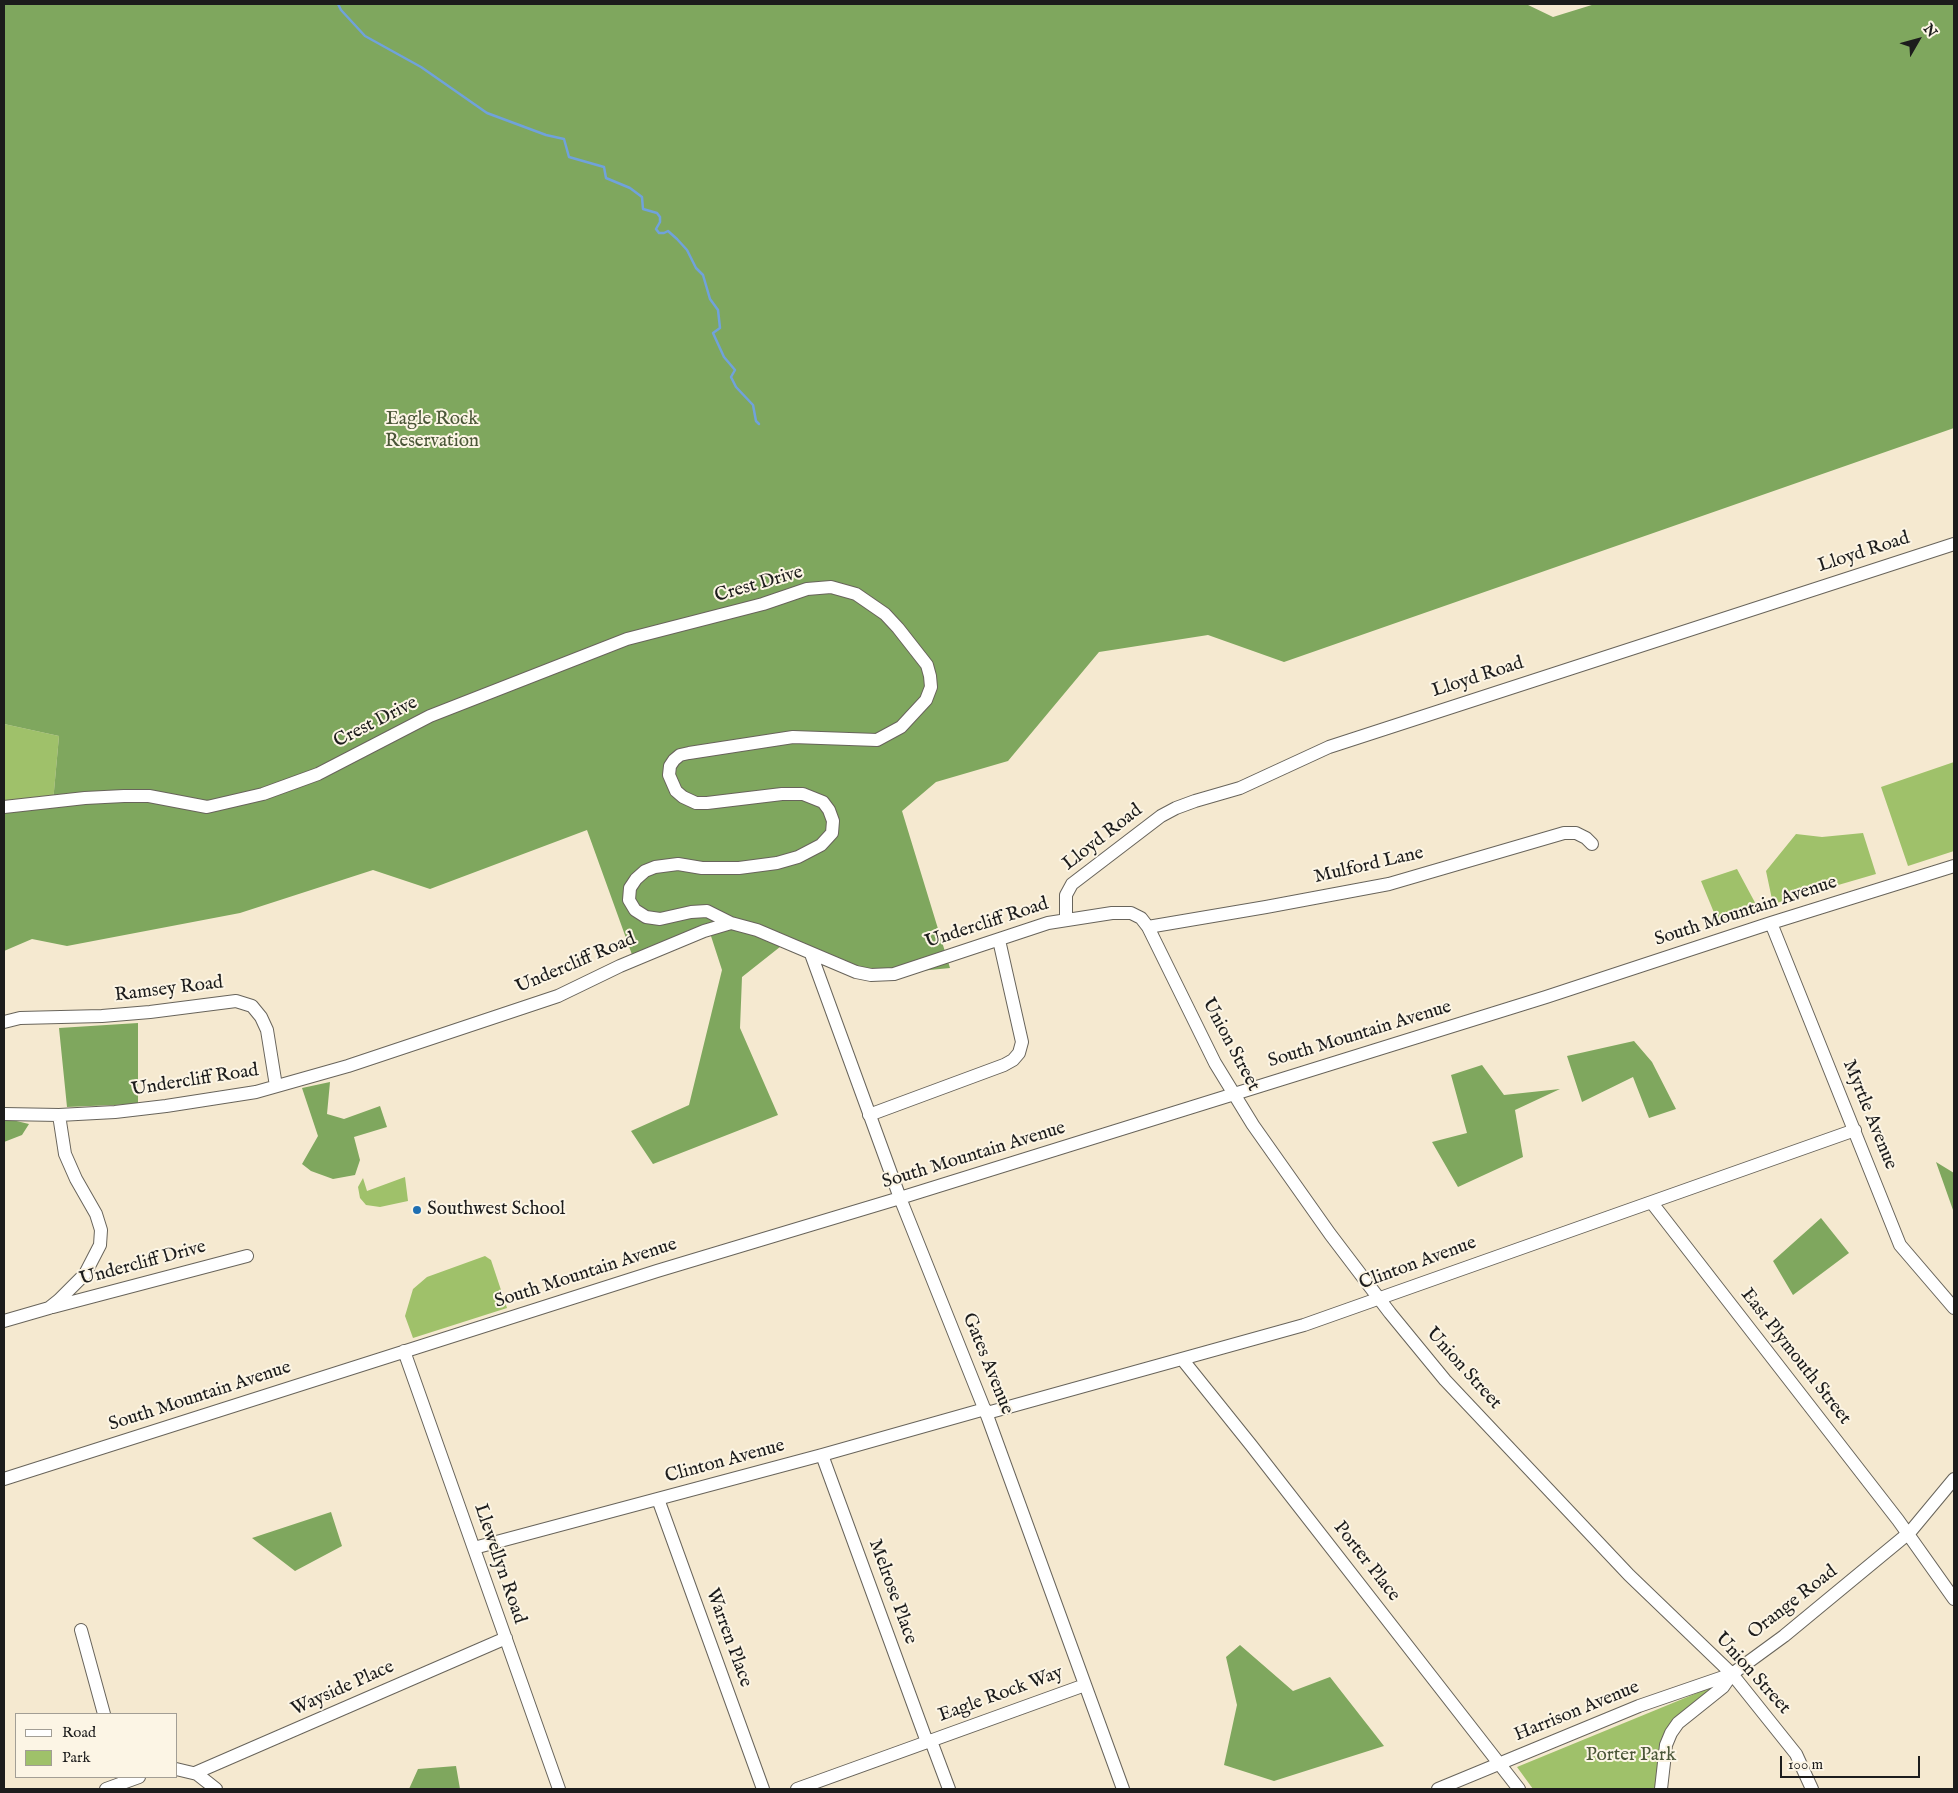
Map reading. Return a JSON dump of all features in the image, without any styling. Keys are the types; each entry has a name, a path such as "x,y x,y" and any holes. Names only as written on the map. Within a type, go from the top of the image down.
{"street":[{"name":"Lloyd Road","path":"1066,919 1066,895 1072,884 1161,816 1176,808 1240,788 1329,747 1954,544"},
{"name":"Crest Drive","path":"4,807 84,798 124,796 149,796 207,807 263,794 318,774 430,716 627,639 763,604 807,589 831,588 856,594 885,614 926,665 930,676 931,687 926,700 901,726 877,740 793,737 680,755 670,766 669,776 676,791 683,797 696,803 782,794 803,794 822,802 829,810 833,821 832,834 814,849 798,857 777,863 739,868 702,868 678,864 655,866 645,871 630,888 629,900 635,910 646,916 660,919 691,912 707,911 731,923"},
{"name":"Mulford Lane","path":"1148,927 1390,884 1564,833 1576,833 1586,838 1592,844"},
{"name":"South Mountain Avenue","path":"4,1479 658,1271 900,1198 1546,997 1771,923 1954,866"},
{"name":"Undercliff Road","path":"4,1114 59,1115 166,1106 256,1092 348,1066 558,996 620,966 704,930 731,923 757,930 856,972 870,975 894,974 1048,923 1066,919 1123,912 1132,913 1141,918 1148,927"},
{"name":"Myrtle Avenue","path":"1771,923 1900,1245 1954,1308"},
{"name":"Union Street","path":"1148,927 1215,1064 1233,1094 1330,1234 1379,1298 1445,1380 1628,1575 1732,1674 1796,1754 1812,1789"},
{"path":"868,1115 1004,1065 1013,1060 1019,1053 1022,1042 999,940"},
{"name":"Gates Avenue","path":"811,954 868,1115 986,1411 1123,1789"},
{"name":"Ramsey Road","path":"4,1022 20,1018 102,1016 236,1001 252,1006 261,1017 267,1030 276,1086"},
{"path":"4,1321 48,1308 59,1300 85,1274 100,1245 101,1230 96,1214 76,1179 65,1154 59,1115"},
{"name":"Clinton Avenue","path":"474,1548 1304,1325 1855,1130"},
{"name":"East Plymouth Street","path":"1652,1203 1908,1534 1954,1599"},
{"name":"Undercliff Drive","path":"48,1308 247,1256"},
{"name":"Llewellyn Road","path":"404,1352 559,1789"},
{"name":"Porter Place","path":"1182,1359 1252,1445 1519,1789"},
{"name":"Melrose Place","path":"822,1455 929,1741 949,1789"},
{"name":"Orange Road","path":"1661,1789 1666,1745 1678,1723 1723,1688 1732,1674 1784,1636 1908,1534 1954,1479"},
{"name":"Warren Place","path":"658,1499 763,1789"},
{"path":"81,1630 104,1713"},
{"name":"Wayside Place","path":"196,1774 506,1638"},
{"name":"Harrison Avenue","path":"1438,1789 1656,1700 1732,1674"},
{"name":"Eagle Rock Way","path":"797,1789 1085,1684"},
{"path":"178,1770 196,1774 216,1789"},
{"path":"106,1789 122,1780"}],"green space":[{"name":"Eagle Rock Reservation","path":"4,4 1526,4 1553,17 1595,4 1954,4 1954,428 1284,662 1208,635 1099,652 1008,761 936,782 902,811 950,968 869,976 790,939 742,977 740,1028 778,1115 653,1164 631,1131 689,1105 722,970 710,933 635,963 587,830 430,889 373,870 240,913 67,946 32,939 4,951 4,809 53,802 59,736 4,724"},
{"path":"4,724 59,736 53,802 4,809"},
{"path":"1954,762 1954,851 1908,866 1881,787"},
{"path":"1863,833 1876,874 1773,904 1766,871 1796,834 1822,837"},
{"path":"1737,869 1759,910 1717,920 1701,881"},
{"path":"138,1023 138,1104 67,1107 59,1028"},
{"path":"1634,1041 1652,1062 1676,1109 1649,1118 1633,1077 1582,1102 1567,1056"},
{"path":"1482,1065 1504,1095 1560,1089 1515,1110 1523,1157 1458,1187 1432,1142 1467,1133 1451,1075"},
{"path":"330,1082 327,1114 344,1119 380,1106 387,1127 354,1137 360,1160 355,1175 333,1179 311,1171 302,1164 318,1136 302,1088"},
{"path":"4,1118 29,1124 22,1135 4,1142"},
{"path":"1936,1162 1954,1173 1954,1210 1953,1210"},
{"path":"405,1177 408,1201 380,1207 366,1205 360,1198 358,1187 363,1178 367,1191"},
{"path":"1821,1218 1849,1253 1793,1295 1773,1261"},
{"path":"485,1256 491,1260 507,1308 413,1338 405,1316 413,1289 427,1277"},
{"path":"331,1512 342,1546 295,1571 252,1538"},
{"path":"1240,1645 1293,1691 1330,1677 1384,1746 1274,1781 1224,1765 1237,1705 1226,1657"},
{"name":"Porter Park","path":"1719,1684 1678,1723 1661,1789 1533,1789 1517,1767"},
{"path":"456,1766 460,1789 409,1789 418,1769"}],"waterway":[{"path":"338,4 341,10 365,36 421,67 487,113 546,135 564,139 569,157 604,167 606,178 630,188 642,197 643,209 657,213 660,217 660,222 656,229 659,233 668,231 677,239 687,250 696,268 703,275 710,299 718,310 720,328 713,333 724,357 735,370 731,377 736,387 753,405 756,421 759,424"}],"place":[{"name":"Southwest School","path":"417,1210"}]}
